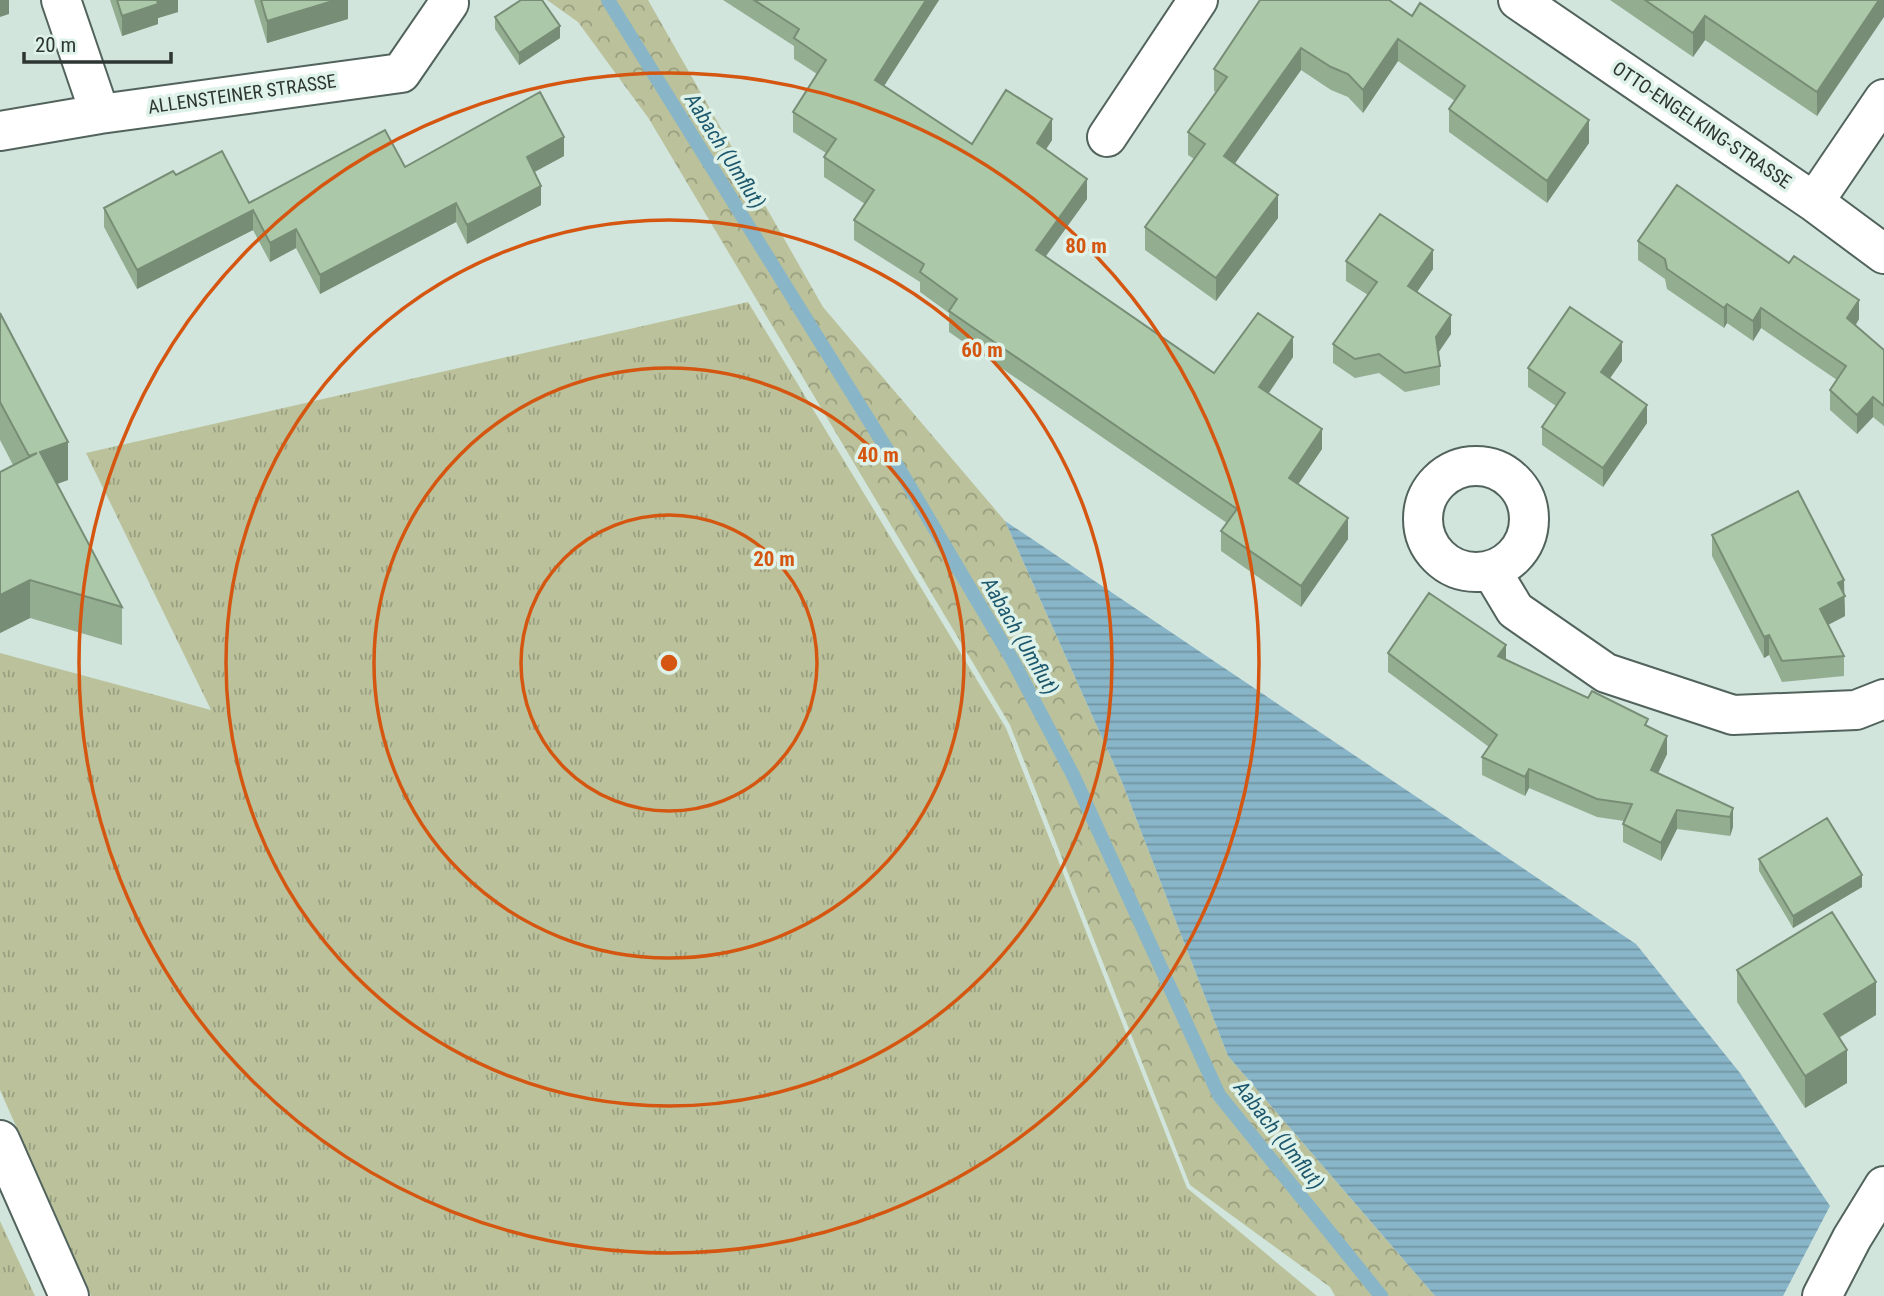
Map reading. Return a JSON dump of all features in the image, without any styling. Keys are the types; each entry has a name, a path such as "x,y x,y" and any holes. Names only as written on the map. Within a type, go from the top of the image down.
{"street":[{"path":"61,0 100,114"},
{"path":"1107,137 1198,0"},
{"name":"OTTO-ENGELKING-STRASSE","path":"1518,0 1814,202 1884,254"},
{"name":"ALLENSTEINER STRASSE","path":"0,131 100,114 401,73 449,4"},
{"path":"1814,202 1884,99"},
{"path":"1491,570 1515,610 1606,673 1733,715 1856,710 1884,699"},
{"path":"0,1140 69,1296"},
{"path":"1822,1296 1852,1238 1884,1186"}],"green space":[{"path":"547,0 648,0 823,307 1005,521 1122,782 1228,1056 1435,1296 1335,1296 1330,1287 1190,1185 1010,725 649,119 578,22"},
{"path":"748,302 1006,728 1187,1188 1317,1296 91,1296 0,1090 0,653 211,710 86,453"},
{"path":"0,1221 35,1296 0,1296"}],"water":[{"path":"1005,521 1636,944 1740,1073 1830,1206 1783,1296 1435,1296 1228,1056 1122,782"}],"building":[{"path":"117,0 157,0 158,4 122,16"},
{"path":"261,0 336,0 267,21"},
{"path":"521,0 542,0 560,26 519,53 495,17"},
{"path":"754,0 926,0 875,80 972,144 1006,90 1052,119 1037,143 1087,179 1036,250 1214,373 1258,313 1293,337 1259,387 1322,429 1289,478 1348,518 1301,586 1221,531 1237,509 949,311 957,299 920,272 924,264 854,220 874,190 824,157 836,139 793,112 826,60 794,38 799,29"},
{"path":"1260,0 1389,0 1412,16 1420,3 1589,120 1547,181 1449,109 1465,86 1398,39 1363,90 1348,74 1331,67 1301,48 1224,156 1278,195 1216,278 1145,227 1205,144 1188,132 1227,77 1214,69"},
{"path":"1645,0 1879,0 1817,92 1705,16 1693,33"},
{"path":"540,92 564,137 527,157 541,186 467,225 456,203 320,275 296,229 270,243 253,210 137,270 104,208 173,171 176,175 222,151 249,203 385,130 405,167"},
{"path":"1677,185 1789,263 1794,256 1859,300 1847,318 1884,350 1884,406 1873,397 1857,415 1830,390 1846,366 1761,308 1753,321 1727,304 1724,308 1667,269 1665,259 1638,241"},
{"path":"1380,214 1433,250 1408,286 1451,315 1436,337 1440,366 1405,373 1379,354 1355,359 1333,344 1377,282 1346,261"},
{"path":"1570,307 1622,342 1601,372 1647,405 1603,468 1542,427 1565,393 1528,368"},
{"path":"0,313 68,442 40,452 122,607 30,580 0,595 0,472 37,453 29,456 0,402"},
{"path":"1798,491 1844,580 1838,583 1845,596 1820,609 1844,656 1782,661 1769,635 1764,637 1712,535"},
{"path":"1429,593 1506,645 1498,656 1588,698 1592,691 1648,719 1645,725 1667,736 1651,770 1733,808 1730,817 1677,810 1661,843 1623,824 1632,804 1597,799 1529,769 1525,777 1482,757 1497,735 1388,653"},
{"path":"1827,818 1862,875 1793,916 1759,859"},
{"path":"1832,912 1876,982 1824,1014 1847,1050 1805,1076 1737,970"}],"waterway":[{"name":"Aabach (Umflut)","path":"608,0 901,472 1013,661 1073,775 1219,1095 1381,1296"}]}
